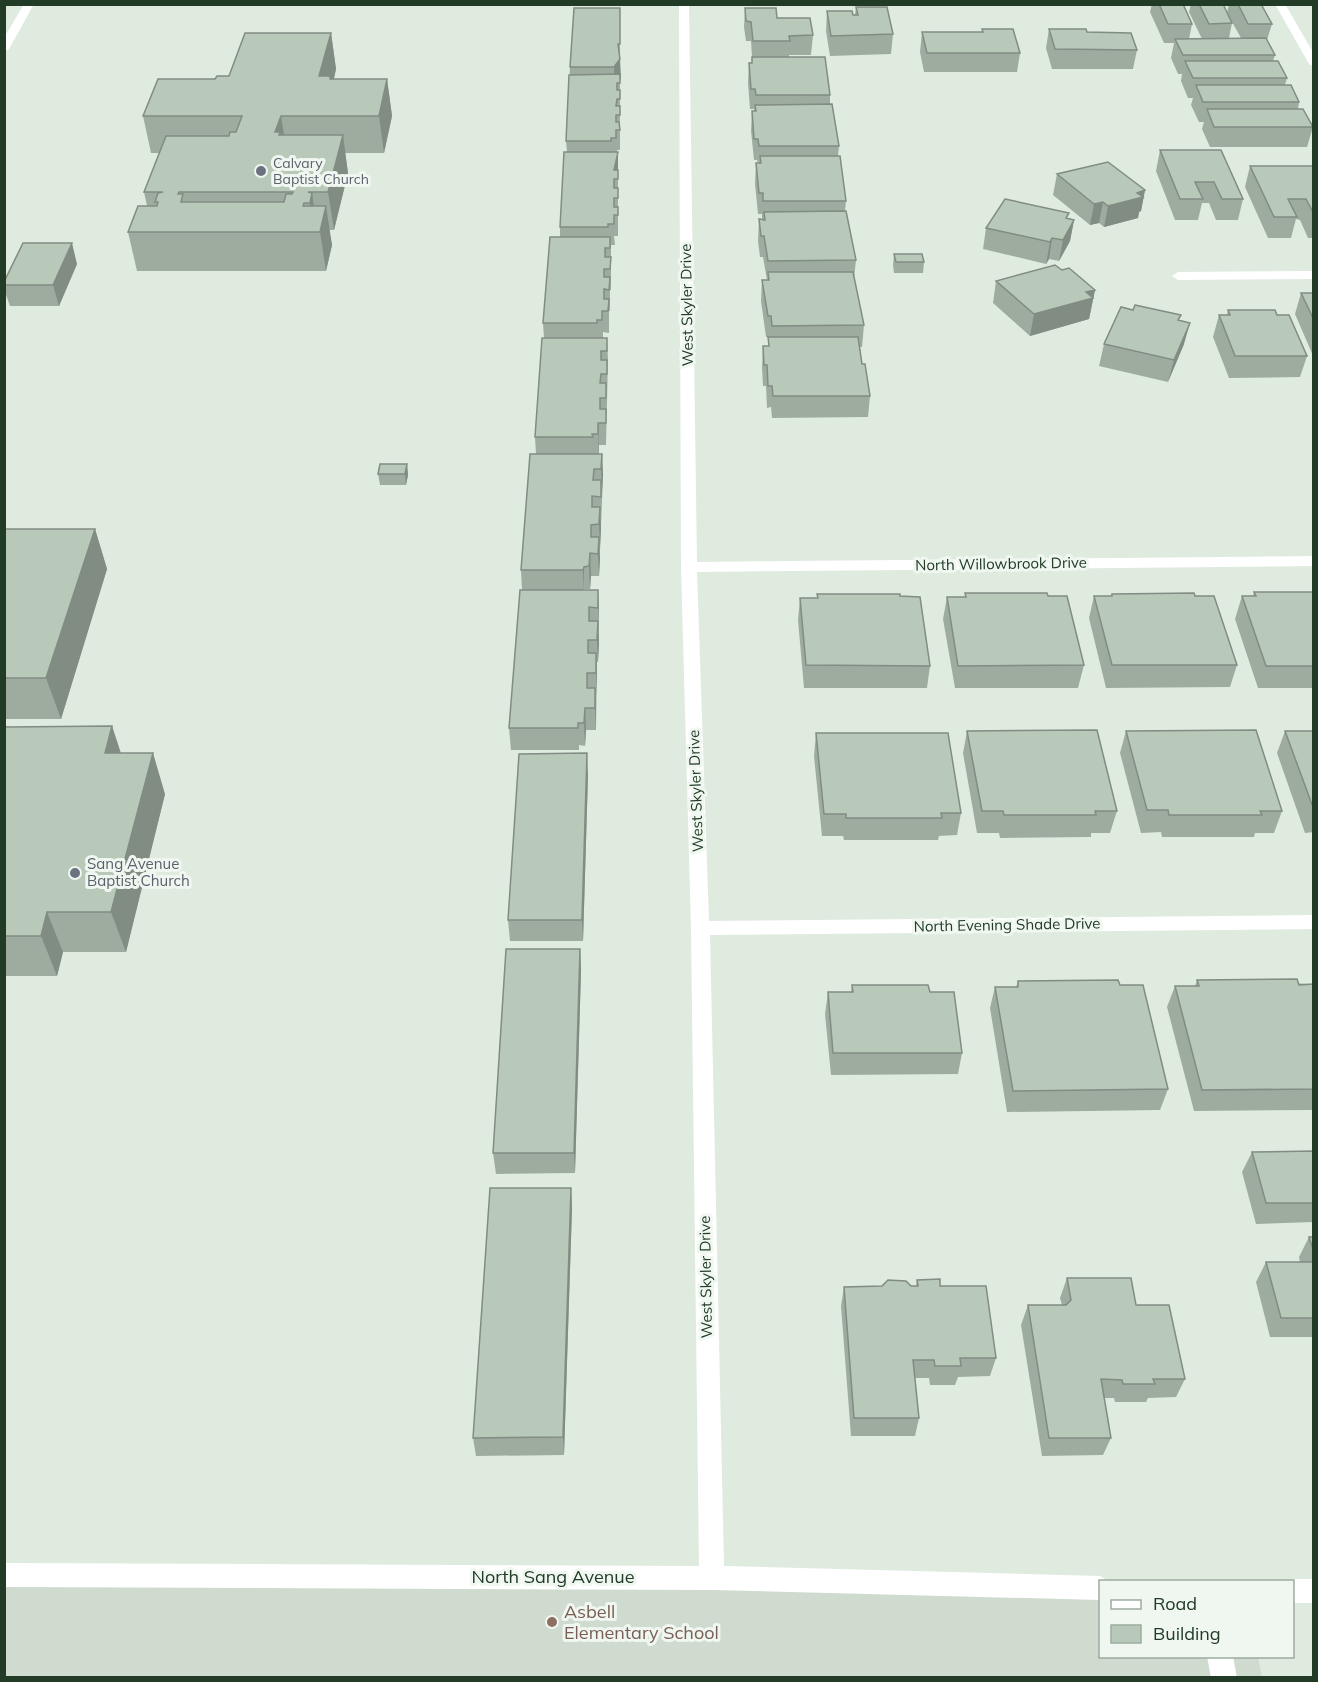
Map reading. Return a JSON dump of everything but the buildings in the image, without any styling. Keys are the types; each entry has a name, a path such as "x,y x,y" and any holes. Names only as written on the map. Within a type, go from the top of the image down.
{"street":[{"path":"4,49 29,4"},
{"name":"West Skyler Drive","path":"684,4 689,567 700,928 712,1578"},
{"path":"1280,4 1314,64"},
{"path":"1178,276 1314,275"},
{"name":"North Willowbrook Drive","path":"689,567 1314,561"},
{"name":"North Evening Shade Drive","path":"700,928 1314,922"},
{"name":"North Sang Avenue","path":"4,1575 712,1578 1099,1588"},
{"path":"1294,1592 1314,1592"},
{"path":"1220,1658 1224,1677"}],"shaded area":[{"name":"Asbell Elementary School","path":"5,1575 712,1578 1099,1588 1099,1658 1258,1658 1262,1677 5,1678"}],"place":[{"name":"Calvary Baptist Church","path":"261,171"},
{"name":"Sang Avenue Baptist Church","path":"75,873"},
{"name":"Asbell Elementary School","path":"552,1622"}]}
